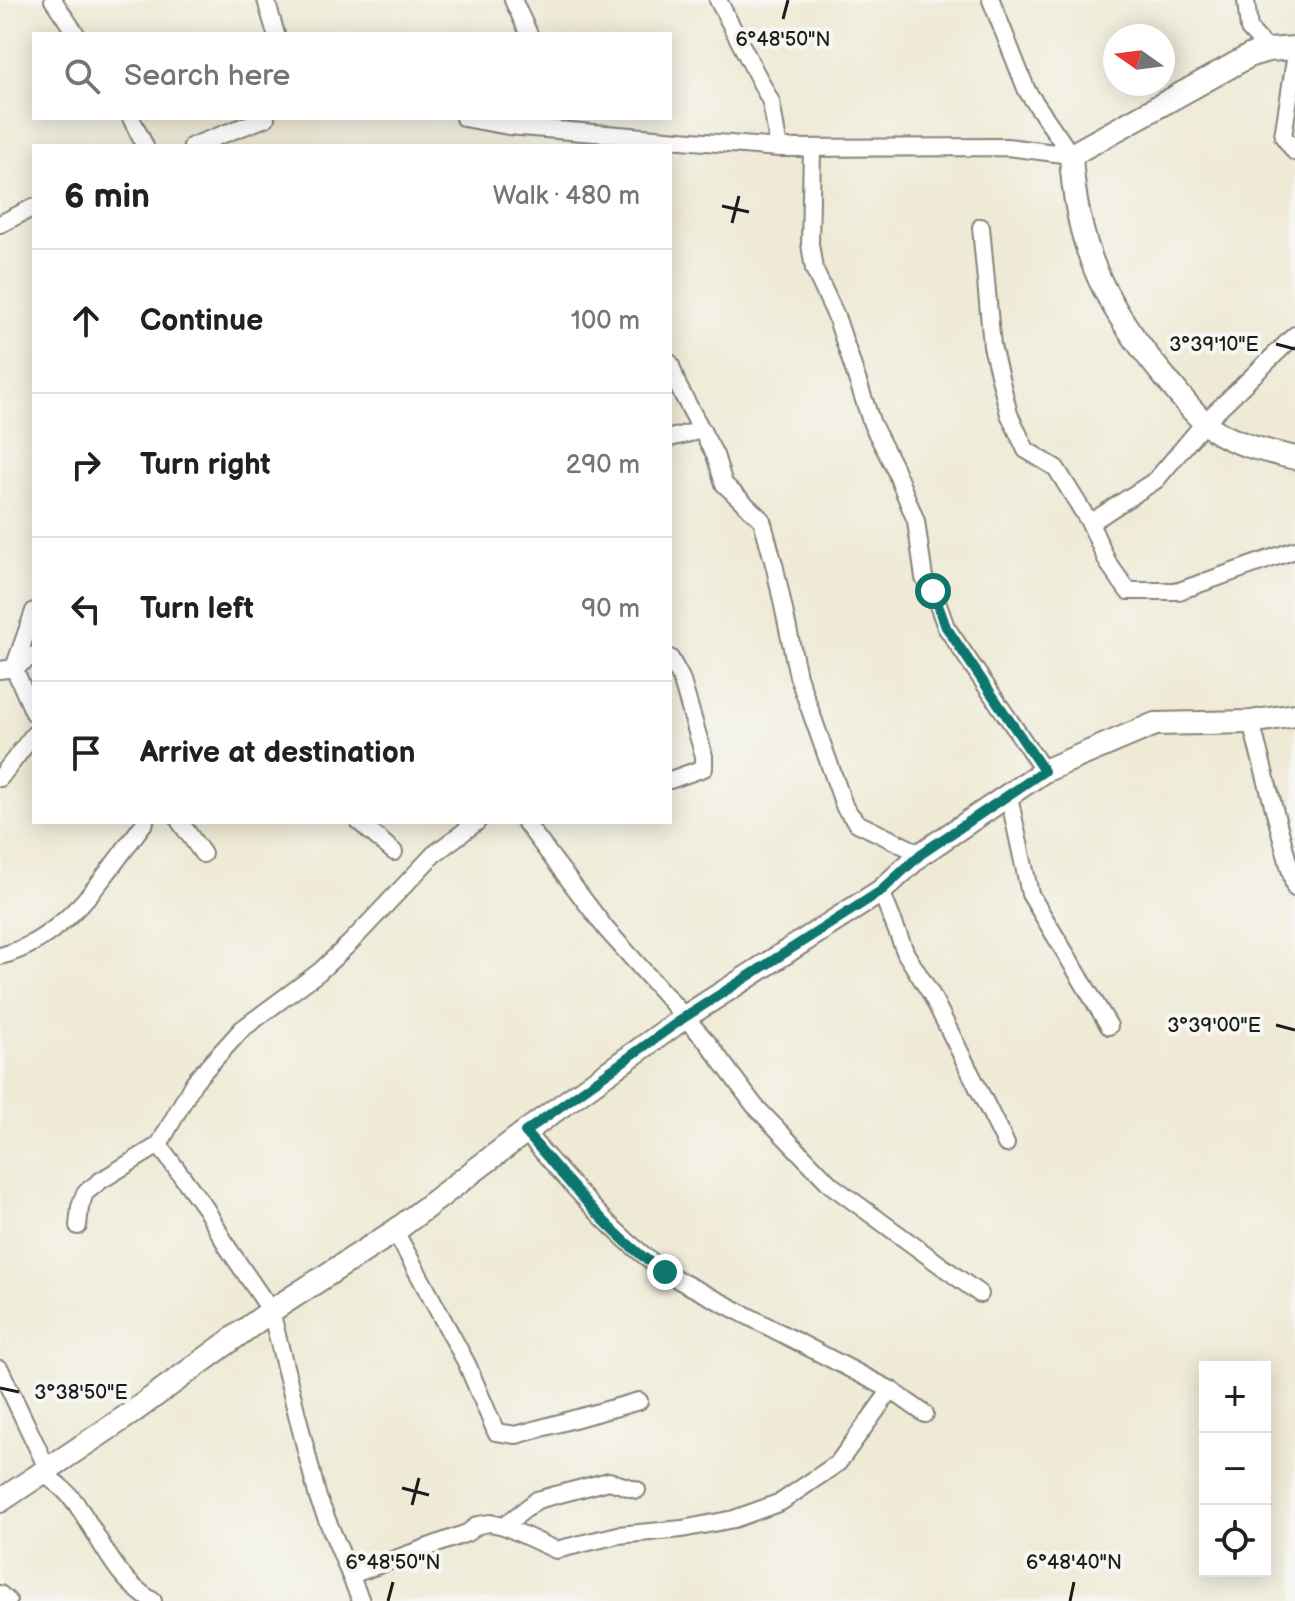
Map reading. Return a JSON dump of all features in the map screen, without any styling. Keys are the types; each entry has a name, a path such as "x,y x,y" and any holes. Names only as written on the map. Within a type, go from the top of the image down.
{"street":[{"path":"53,0 75,32"},
{"path":"266,0 275,32"},
{"path":"513,0 528,32"},
{"path":"718,0 771,102 779,148"},
{"path":"991,0 1027,91 1071,155 1085,245 1107,298 1137,344 1205,422 1220,434 1295,458"},
{"path":"1246,0 1249,29 1268,50"},
{"path":"495,120 557,124 604,140 812,149 982,147 1071,155 1251,55 1295,48"},
{"path":"1295,60 1283,136 1295,152"},
{"path":"132,120 144,144"},
{"path":"203,144 230,139 263,120"},
{"path":"812,149 810,244 814,269 836,316 872,424 916,521 924,578 933,591 946,627 1044,771"},
{"path":"0,224 32,208"},
{"path":"981,227 992,346 1009,414 1026,450 1056,468 1090,523 1108,563 1128,591 1179,591 1295,550"},
{"path":"1090,523 1156,480 1205,422 1295,335"},
{"path":"672,369 715,455 724,484 762,520 798,676 845,808 857,823 921,854"},
{"path":"672,438 702,430"},
{"path":"7,669 32,615"},
{"path":"7,669 32,656"},
{"path":"672,662 681,678 704,756 704,768 672,779"},
{"path":"7,669 29,691"},
{"path":"0,1501 127,1416 271,1311 395,1231 525,1132 685,1017 881,891 921,854 1044,771 1155,724 1251,722 1295,715"},
{"path":"1251,722 1295,888"},
{"path":"0,778 32,737"},
{"path":"1009,797 1030,894 1109,1026"},
{"path":"0,956 15,952 73,916 143,824"},
{"path":"181,824 203,854"},
{"path":"361,824 394,852"},
{"path":"78,1226 85,1193 159,1145 194,1082 242,1029 319,972 434,854 474,824"},
{"path":"527,824 606,929 685,1017 754,1105 831,1185 980,1294"},
{"path":"881,891 906,954 931,994 1006,1144"},
{"path":"525,1132 599,1214 650,1263 891,1390 925,1414"},
{"path":"159,1145 206,1209 228,1248 271,1311 318,1498 361,1601"},
{"path":"395,1231 467,1364 496,1432 516,1435 639,1401"},
{"path":"0,1369 45,1471 71,1496 102,1549 125,1577 153,1601"},
{"path":"351,1575 490,1523 504,1526 556,1550 618,1535 682,1529 734,1519 781,1502 838,1463 891,1390"},
{"path":"504,1526 537,1500 609,1481 637,1490"},
{"path":"0,1594 8,1601"}],"route":[{"path":"665,1272 650,1263 599,1214 525,1132 685,1017 881,891 921,854 1044,771 946,627 933,591"}]}
